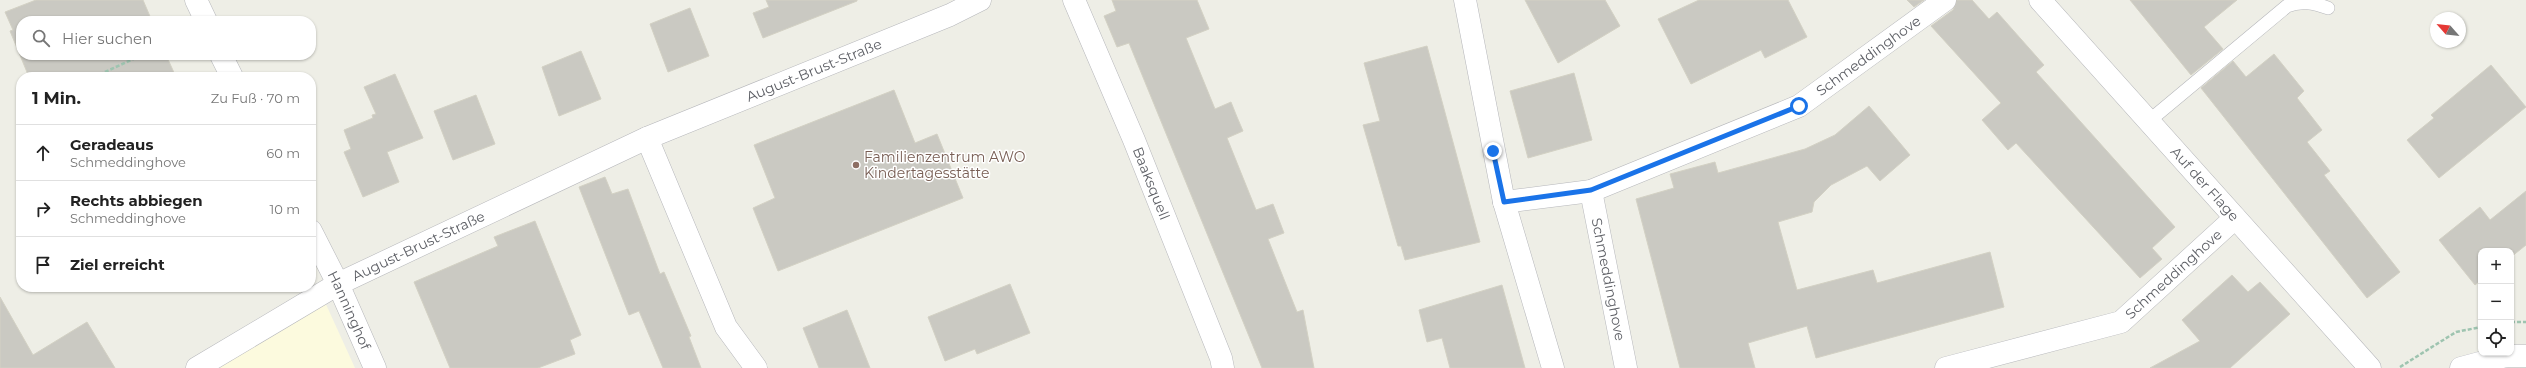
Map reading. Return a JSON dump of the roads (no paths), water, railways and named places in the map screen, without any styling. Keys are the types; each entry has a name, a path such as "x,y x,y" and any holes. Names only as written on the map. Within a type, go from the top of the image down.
{"street":[{"path":"196,0 204,16"},
{"name":"August-Brust-Straße","path":"197,368 338,284 647,138 950,15 980,0"},
{"name":"Baaksquell","path":"1074,0 1134,140 1221,358 1223,368"},
{"path":"1465,0 1504,202 1553,368"},
{"name":"Schmeddinghove","path":"1504,202 1591,190 1799,106 1944,0"},
{"name":"Auf der Flage","path":"2040,0 2370,368"},
{"path":"224,60 230,72"},
{"path":"647,138 726,327 756,368"},
{"name":"Schmeddinghove","path":"1591,190 1626,368"},
{"name":"Schmeddinghove","path":"1946,368 2121,322 2235,218"},
{"name":"Hanninghof","path":"316,241 338,284 375,368"},
{"path":"2461,368 2506,356 2526,356"}],"lane":[{"path":"2149,121 2287,6 2295,2 2307,2 2328,8"}],"place":[{"name":"Familienzentrum AWO Kindertagesstätte","path":"856,165"}]}
